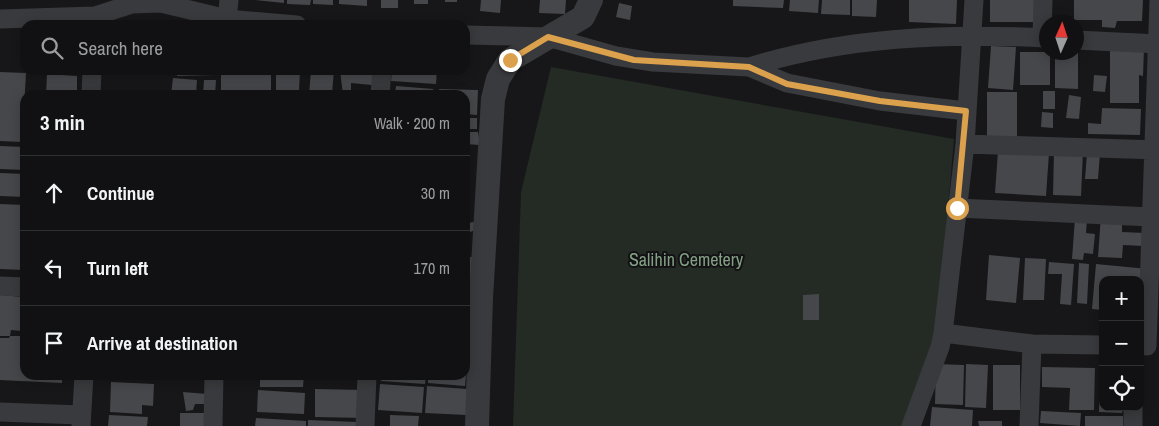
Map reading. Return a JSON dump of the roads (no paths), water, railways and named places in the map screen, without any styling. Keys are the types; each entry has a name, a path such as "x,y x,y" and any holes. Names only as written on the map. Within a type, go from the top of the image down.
{"street":[{"path":"0,19 95,14 132,4 161,2 227,20 229,0"},
{"path":"476,426 473,297 493,99 498,79 510,60 583,17 591,0"},
{"path":"911,426 940,347 964,144 974,0"},
{"path":"1043,0 1043,15"},
{"path":"1149,346 1154,256 1151,217 1156,150 1159,0"},
{"path":"470,35 548,37 616,56 644,61 749,67 805,51 882,39 1039,38"},
{"path":"1084,40 1158,44"},
{"path":"749,67 787,84 880,101 966,111"},
{"path":"91,90 92,75"},
{"path":"380,90 382,75"},
{"path":"964,144 1156,150"},
{"path":"957,208 1151,217"},
{"path":"0,286 20,287"},
{"path":"942,333 1032,344 1099,345"},
{"path":"1028,426 1032,344"},
{"path":"0,412 81,420 84,380"},
{"path":"214,380 214,426"},
{"path":"365,426 367,380"},
{"path":"1133,426 1134,411"}],"park label":[{"name":"Salihin Cemetery","path":"686,259"}]}
